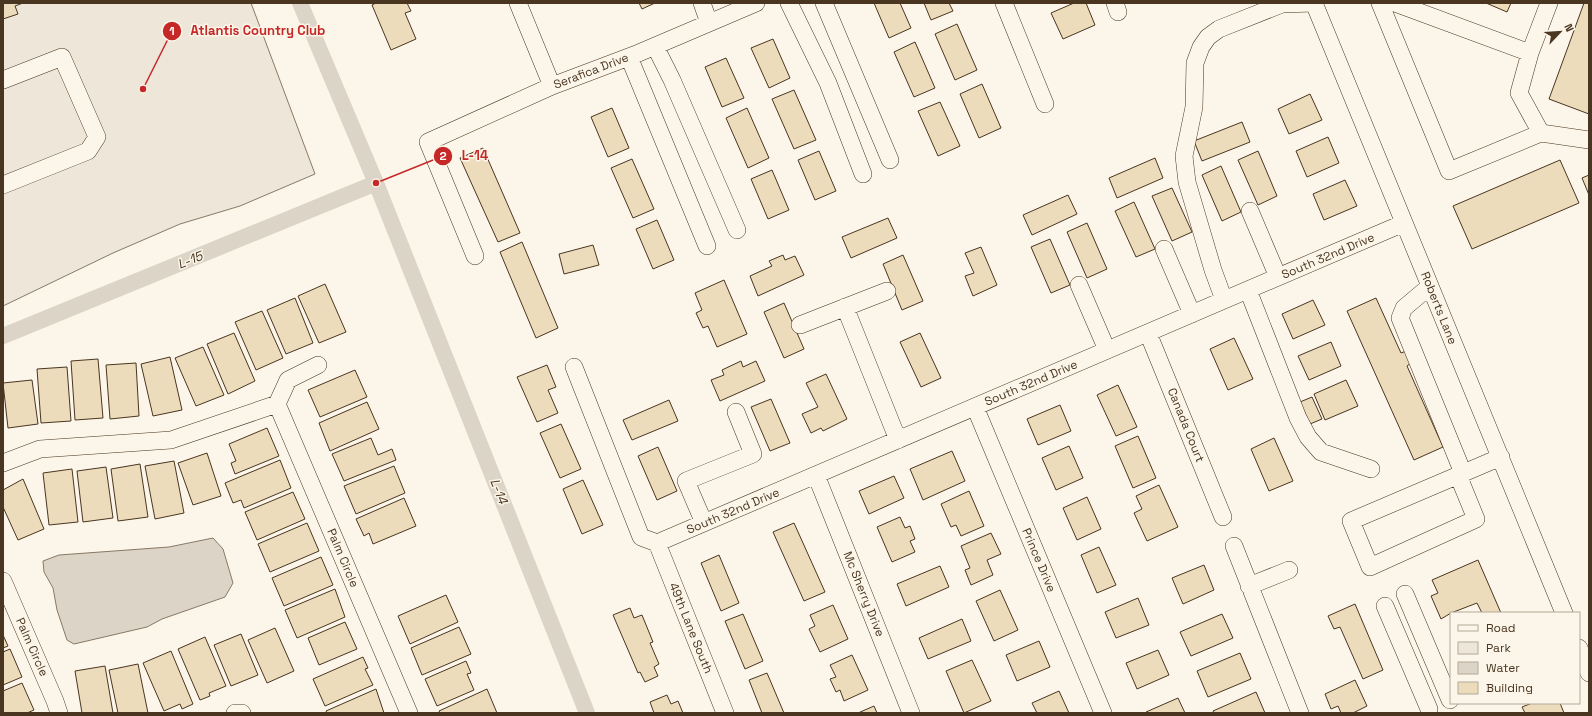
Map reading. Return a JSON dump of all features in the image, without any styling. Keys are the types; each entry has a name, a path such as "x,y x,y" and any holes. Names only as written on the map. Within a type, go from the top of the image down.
{"street":[{"path":"518,3 552,86"},
{"path":"702,3 709,23"},
{"name":"Serafica Drive","path":"475,256 428,142 552,86 630,57 756,3"},
{"path":"789,3 828,83 863,174"},
{"path":"824,3 890,160"},
{"path":"1004,3 1045,104"},
{"path":"1224,300 1213,270 1186,182 1184,156 1194,106 1195,63 1201,47 1208,37 1219,29 1282,4 1314,3"},
{"name":"Roberts Lane","path":"1314,3 1564,612"},
{"path":"1380,3 1448,171 1541,133 1589,140"},
{"path":"1395,3 1530,54"},
{"path":"1541,133 1519,93 1530,54 1549,3"},
{"path":"655,46 672,80 737,230"},
{"path":"3,80 62,57 97,137 88,151 3,185"},
{"path":"630,57 707,246"},
{"path":"1250,211 1278,277"},
{"name":"South 32nd Drive","path":"657,543 1404,223"},
{"path":"1164,249 1192,314"},
{"path":"1078,286 1107,350"},
{"path":"1430,286 1404,308 1400,318 1461,474 1476,519 1370,567 1351,521 1461,474 1500,457"},
{"path":"1248,290 1298,418 1308,437 1321,452 1371,469"},
{"path":"800,325 887,291"},
{"path":"845,307 898,440"},
{"name":"Canada Court","path":"1148,333 1223,516"},
{"path":"3,464 40,449 171,440 277,404 288,380 318,365"},
{"path":"574,367 641,537 657,543"},
{"name":"Palm Circle","path":"277,404 409,713"},
{"name":"Prince Drive","path":"975,407 1104,713"},
{"path":"704,523 686,481 753,454 736,412"},
{"name":"Mc Sherry Drive","path":"816,475 911,713"},
{"name":"49th Lane South","path":"657,543 725,713"},
{"path":"1234,546 1300,713"},
{"path":"1249,586 1289,570"},
{"name":"Palm Circle","path":"3,581 59,713"},
{"path":"1405,594 1450,698"},
{"path":"1385,606 1424,711 1450,700"},
{"path":"1580,650 1589,673"},
{"path":"235,713 242,713"}],"green space":[{"path":"3,3 251,3 315,174 240,206 180,224 113,253 3,306"}],"water":[{"path":"213,538 223,549 233,583 225,597 162,619 147,627 74,644 67,640 57,610 53,588 44,572 43,561 59,555 169,547"}],"building":[{"path":"3,3 23,3 15,6 18,14 3,19"},
{"path":"376,3 407,3 411,11 405,13 416,39 391,50 372,5"},
{"path":"639,3 655,3 642,9"},
{"path":"874,3 900,3 911,28 889,38"},
{"path":"924,3 949,3 953,11 931,20"},
{"path":"1074,3 1086,3 1095,25 1063,39 1051,13"},
{"path":"1486,3 1511,3 1507,12"},
{"path":"1584,3 1589,3 1589,114 1549,99"},
{"path":"957,24 977,70 955,80 935,34"},
{"path":"773,39 790,78 769,88 751,48"},
{"path":"915,42 935,88 914,97 894,52"},
{"path":"726,58 744,98 722,107 705,67"},
{"path":"982,84 1001,128 979,138 960,94"},
{"path":"794,90 816,140 794,149 772,99"},
{"path":"1310,94 1322,120 1289,134 1278,109"},
{"path":"940,102 960,146 938,156 918,111"},
{"path":"612,108 629,148 608,157 591,117"},
{"path":"747,108 769,158 748,168 726,118"},
{"path":"1242,122 1250,142 1202,161 1194,141"},
{"path":"1328,137 1339,163 1307,177 1296,151"},
{"path":"483,148 520,233 498,242 460,158"},
{"path":"819,151 836,191 815,200 798,160"},
{"path":"1258,151 1277,196 1258,205 1238,160"},
{"path":"1155,158 1163,178 1117,198 1109,178"},
{"path":"632,159 654,209 633,218 611,168"},
{"path":"1560,160 1579,203 1472,249 1453,206"},
{"path":"1221,166 1241,212 1222,221 1202,175"},
{"path":"772,170 789,210 768,219 751,179"},
{"path":"1589,175 1589,195 1582,178"},
{"path":"1345,180 1357,206 1324,220 1313,194"},
{"path":"1172,188 1192,232 1172,241 1152,196"},
{"path":"1068,195 1077,214 1032,235 1023,215"},
{"path":"1134,202 1155,249 1136,257 1115,211"},
{"path":"888,218 897,238 851,258 842,237"},
{"path":"657,220 674,260 653,269 636,229"},
{"path":"1087,223 1107,269 1087,278 1067,232"},
{"path":"1050,239 1070,285 1051,293 1031,247"},
{"path":"522,242 558,328 536,338 500,252"},
{"path":"593,245 599,265 564,274 559,254"},
{"path":"981,247 997,285 973,296 965,276 974,273 965,253"},
{"path":"783,255 785,260 795,256 804,275 758,296 750,276 772,266 769,261"},
{"path":"903,255 923,301 902,310 883,264"},
{"path":"724,280 747,334 717,347 708,326 703,328 696,313 702,310 695,293"},
{"path":"325,284 346,332 319,343 298,296"},
{"path":"295,298 313,343 286,354 267,310"},
{"path":"1376,298 1401,353 1406,351 1411,363 1407,366 1443,447 1414,460 1347,311"},
{"path":"1313,300 1325,325 1293,339 1282,314"},
{"path":"784,303 804,349 784,358 764,312"},
{"path":"262,311 283,358 256,370 235,322"},
{"path":"234,333 255,381 228,394 207,344"},
{"path":"920,333 941,378 921,387 900,342"},
{"path":"1234,338 1253,379 1228,390 1210,349"},
{"path":"1331,342 1341,366 1309,380 1298,356"},
{"path":"203,347 224,395 196,406 175,358"},
{"path":"170,357 182,410 153,416 141,364"},
{"path":"98,359 103,418 75,420 71,361"},
{"path":"741,361 743,367 756,361 765,381 720,401 711,380 724,375 722,370"},
{"path":"136,363 139,416 110,419 106,365"},
{"path":"547,365 556,387 548,390 558,413 537,422 517,377"},
{"path":"67,367 71,421 41,423 37,369"},
{"path":"355,370 367,397 320,417 308,390"},
{"path":"826,374 847,419 823,431 821,428 811,433 802,414 818,407 806,383"},
{"path":"32,380 38,424 8,428 3,383"},
{"path":"1346,380 1358,406 1325,420 1314,394"},
{"path":"1118,385 1137,427 1116,436 1097,395"},
{"path":"1312,397 1322,419 1310,424 1300,402"},
{"path":"771,399 790,443 770,451 751,407"},
{"path":"669,400 678,421 632,440 623,420"},
{"path":"367,402 379,429 330,451 319,423"},
{"path":"1060,405 1071,431 1038,445 1027,419"},
{"path":"561,424 581,469 560,478 540,433"},
{"path":"267,428 279,456 235,474 231,463 236,461 229,444"},
{"path":"1138,436 1156,478 1133,488 1115,446"},
{"path":"371,438 378,455 392,449 396,460 344,481 332,454"},
{"path":"1274,438 1293,481 1269,491 1251,449"},
{"path":"1069,446 1083,478 1056,490 1042,458"},
{"path":"658,447 677,491 657,500 638,456"},
{"path":"952,451 965,481 923,500 910,469"},
{"path":"207,453 221,496 193,505 178,463"},
{"path":"280,460 291,488 244,508 241,500 233,503 225,483"},
{"path":"174,461 184,513 155,519 145,466"},
{"path":"140,464 148,517 118,521 111,469"},
{"path":"394,466 405,493 356,514 344,486"},
{"path":"106,467 113,518 83,522 77,471"},
{"path":"72,469 78,522 49,525 43,473"},
{"path":"894,476 904,498 869,514 859,491"},
{"path":"23,479 44,529 18,540 3,507 3,490"},
{"path":"583,480 603,525 582,534 563,489"},
{"path":"1159,485 1178,527 1147,541 1134,513 1142,509 1136,496"},
{"path":"969,491 984,526 961,536 956,525 951,527 941,504"},
{"path":"293,492 305,519 257,540 245,512"},
{"path":"1087,497 1101,529 1077,540 1063,508"},
{"path":"404,498 416,526 373,544 369,533 364,536 356,519"},
{"path":"900,517 905,528 910,526 915,539 910,541 915,552 892,562 877,527"},
{"path":"307,523 319,551 270,572 258,544"},
{"path":"794,523 825,592 804,601 773,532"},
{"path":"991,533 1001,554 987,560 993,575 971,585 965,570 970,568 961,546"},
{"path":"1099,547 1116,585 1097,593 1081,555"},
{"path":"719,555 739,603 721,611 701,563"},
{"path":"321,557 333,585 284,606 272,578"},
{"path":"1478,560 1501,612 1482,612 1477,603 1450,612 1450,614 1441,619 1431,596 1438,593 1432,580"},
{"path":"1204,565 1214,590 1183,604 1172,578"},
{"path":"940,566 949,587 906,606 897,584"},
{"path":"335,589 345,617 297,638 285,610"},
{"path":"1000,590 1018,630 994,641 976,601"},
{"path":"446,595 458,622 410,644 398,616"},
{"path":"1138,598 1149,625 1116,638 1105,612"},
{"path":"1355,604 1383,670 1363,679 1340,627 1334,629 1328,616"},
{"path":"833,605 848,639 820,652 809,629 815,626 810,615"},
{"path":"630,608 634,618 642,615 653,642 650,643 659,664 654,667 658,676 645,682 640,672 638,673 613,615"},
{"path":"743,614 763,661 745,669 725,621"},
{"path":"1222,614 1233,638 1191,656 1180,632"},
{"path":"962,619 971,641 928,659 919,638"},
{"path":"345,622 357,649 319,665 308,638"},
{"path":"459,627 471,654 422,675 411,648"},
{"path":"275,628 294,671 267,683 248,640"},
{"path":"241,634 258,675 231,686 214,645"},
{"path":"3,635 8,646 3,648"},
{"path":"205,637 226,686 209,693 210,696 200,700 178,649"},
{"path":"1039,641 1050,667 1017,681 1006,655"},
{"path":"10,649 22,677 3,685 3,652"},
{"path":"1158,650 1169,675 1137,689 1126,663"},
{"path":"171,651 193,704 182,709 180,704 164,711 143,663"},
{"path":"1240,653 1251,679 1208,697 1197,671"},
{"path":"852,655 868,690 844,701 840,690 836,692 830,679 836,677 830,665"},
{"path":"363,657 368,668 365,669 373,685 325,706 313,679"},
{"path":"972,660 991,701 964,713 946,671"},
{"path":"466,661 471,673 467,674 474,690 437,706 425,679"},
{"path":"138,664 148,713 118,713 109,670"},
{"path":"105,666 113,713 82,713 75,671"},
{"path":"767,673 784,713 762,713 749,680"},
{"path":"1355,680 1367,706 1353,713 1341,713 1338,706 1331,709 1325,694"},
{"path":"22,683 34,710 27,713 3,713 3,691"},
{"path":"376,689 384,713 327,713 326,711"},
{"path":"487,689 497,713 440,713 439,711"},
{"path":"1059,691 1069,713 1037,713 1032,703"},
{"path":"1256,692 1265,713 1214,713 1213,711"},
{"path":"667,695 671,704 678,701 683,713 654,713 650,702"},
{"path":"1178,698 1185,713 1146,713 1146,712"},
{"path":"1530,704 1560,704 1564,713 1525,713 1522,707"},
{"path":"874,706 877,713 858,713"}],"waterway":[{"name":"L-14","path":"300,3 376,183 587,713"},
{"name":"L-15","path":"3,336 376,183"}],"place":[{"name":"Atlantis Country Club","path":"143,89"},
{"name":"L-14","path":"376,183"}]}
